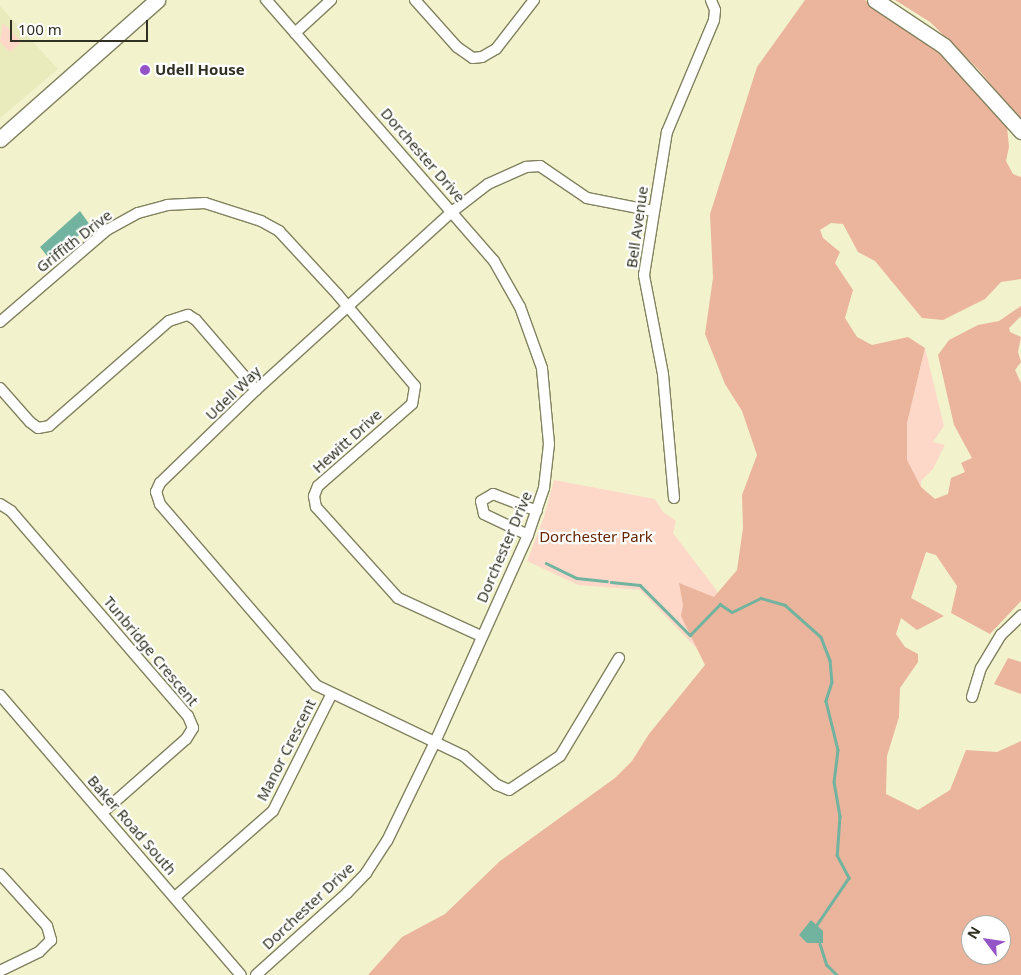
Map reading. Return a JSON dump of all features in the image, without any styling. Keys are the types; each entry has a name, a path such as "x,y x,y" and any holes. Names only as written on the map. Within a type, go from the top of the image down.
{"main road":[{"path":"0,139 157,0"},
{"path":"875,0 944,46 1021,131"}],"street":[{"name":"Dorchester Drive","path":"256,975 366,873 387,841 435,742 528,535 544,488 549,444 542,368 520,307 494,261 453,211 266,0"},
{"path":"295,33 331,0"},
{"path":"415,0 458,47 472,58 482,57 496,49 534,0"},
{"name":"Bell Avenue","path":"674,498 663,374 645,290 645,260 672,116 714,20 715,10 711,0"},
{"name":"Udell Way","path":"619,658 560,756 509,790 497,785 472,760 330,695 301,669 230,588 160,504 156,492 160,483 256,390 453,211 488,184 535,165 545,168 587,198 653,210"},
{"name":"Griffith Drive","path":"0,322 108,230 138,213 167,205 205,203 261,221 279,232 348,306"},
{"name":"Hewitt Drive","path":"348,306 413,380 416,392 412,404 318,486 314,496 316,507 398,598 481,636"},
{"path":"0,388 30,422 38,428 49,426 169,321 188,315 196,320 256,390"},
{"path":"528,535 484,514 481,501 493,494 537,511"},
{"name":"Tunbridge Crescent","path":"0,504 11,511 188,716 193,728 186,739 102,813"},
{"path":"972,697 981,668 1001,635 1021,616"},
{"name":"Baker Road South","path":"0,695 241,975"},
{"name":"Manor Crescent","path":"175,897 273,811 330,695"},
{"path":"0,874 47,926 51,940 38,952 0,971"}],"shaded area":[{"path":"805,0 865,0 936,46 1007,126 1009,147 1006,161 1013,174 1021,177 1021,279 1001,282 985,299 943,320 922,318 875,261 858,252 843,224 831,223 820,230 823,238 840,252 835,263 853,290 845,318 857,337 872,345 908,337 925,348 907,423 907,460 921,487 935,499 948,494 951,478 965,472 961,463 972,458 954,425 938,355 949,340 978,325 999,321 1021,306 1021,316 1009,328 1010,332 1021,337 1018,352 1021,362 1015,370 1021,383 1021,601 990,634 951,613 957,586 936,555 926,552 911,598 944,616 917,630 901,618 896,634 905,647 918,654 918,662 900,688 899,717 887,756 886,794 918,810 950,790 966,750 997,752 1021,741 1021,975 368,975 402,937 445,914 500,861 615,778 632,761 649,734 705,665 681,616 683,605 679,583 714,597 737,570 743,528 742,495 757,455 742,411 725,384 705,334 713,278 710,214 757,67"},
{"path":"895,0 1021,0 1021,122 979,70 930,22"},
{"path":"0,6 58,69 0,118"},
{"path":"1008,658 1021,662 1021,694 994,684"}],"green space":[{"path":"3,23 21,42 10,52 0,42"},
{"path":"925,348 944,426 933,442 945,445 933,469 921,481 921,487 907,461 907,423"},
{"name":"Dorchester Park","path":"554,480 655,499 663,512 676,521 673,533 717,591 721,614 699,651 640,590 578,585 527,561 544,517"}],"water":[{"path":"80,211 90,225 51,261 40,247"},
{"path":"811,920 823,931 823,943 807,943 799,935"}],"waterway":[{"path":"546,563 577,578 607,581"},
{"path":"611,582 640,585 690,635 720,604 732,612 761,598 785,605 821,637 830,660 832,682 826,701 838,750 834,782 840,816 837,855 849,878 817,925"},
{"path":"820,944 827,965 837,975"}],"place":[{"name":"Udell House","path":"145,70"}]}
